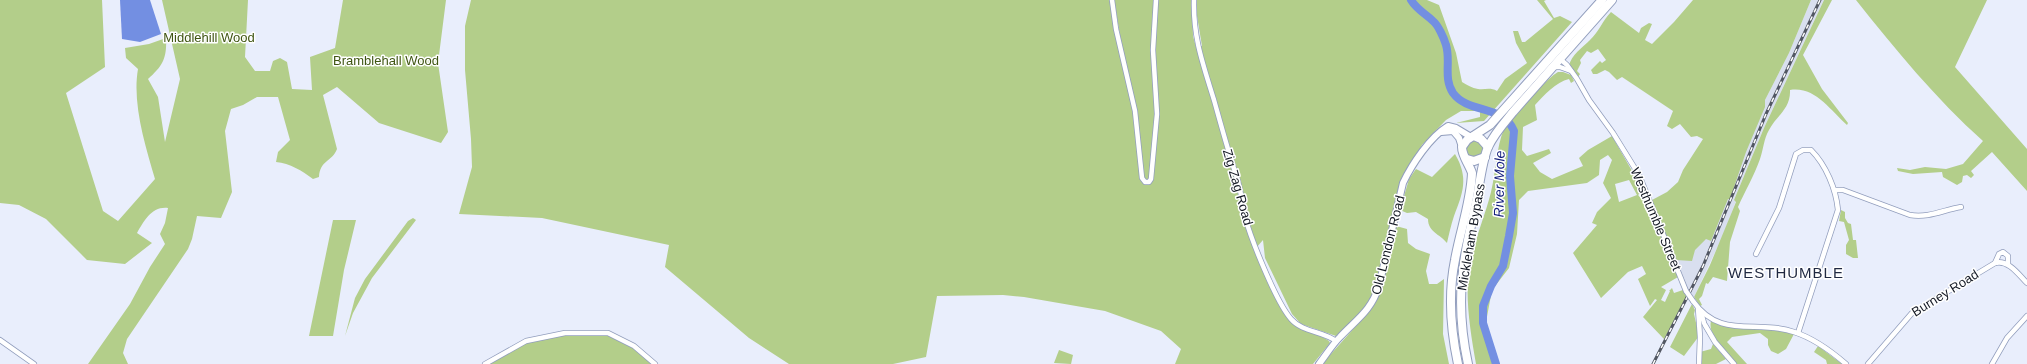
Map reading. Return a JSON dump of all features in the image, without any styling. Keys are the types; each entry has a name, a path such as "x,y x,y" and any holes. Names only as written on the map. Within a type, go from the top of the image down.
{"highway":[{"path":"1602,0 1549,58 1510,109 1488,147 1485,157 1474,161 1467,159 1462,153 1462,147 1510,109 1552,68 1612,0"},
{"path":"1473,137 1481,139 1488,147"},
{"name":"Mickleham Bypass","path":"1468,364 1461,324 1461,279 1485,157"},
{"name":"Mickleham Bypass","path":"1458,364 1452,327 1451,290 1454,262 1472,182 1472,173 1467,159"}],"main road":[{"path":"1441,132 1444,128 1451,126 1473,137"},
{"path":"1441,132 1453,131 1459,138 1462,147"},
{"name":"Old London Road","path":"1319,364 1336,341 1364,315 1377,294 1404,183 1418,158 1441,132"}],"street":[{"path":"1112,0 1116,29 1135,111 1142,178 1146,182 1149,182 1151,179 1156,114 1153,50 1156,0"},
{"name":"Zig Zag Road","path":"1194,0 1194,18 1201,63 1236,176 1244,213 1252,238 1281,303 1291,319 1304,328 1331,336 1336,341"},
{"path":"1567,65 1572,45"},
{"path":"1549,58 1560,58"},
{"name":"Westhumble Street","path":"1560,58 1572,72 1639,175 1686,291 1699,310"},
{"path":"1552,68 1560,67 1572,72"},
{"path":"1756,254 1779,208 1798,152 1808,150 1813,152 1835,190 1838,210 1798,333"},
{"path":"1835,190 1843,190 1910,215 1918,216 1937,214 1960,207"},
{"name":"Burney Road","path":"1868,364 1912,313 1995,263 1999,254 2003,252 2008,256 2008,264 2027,283"},
{"path":"1995,263 2001,262 2008,264"},
{"path":"1699,310 1711,319 1724,324 1782,329 1798,333 1821,346 1846,364"},
{"path":"1699,310 1704,324 1715,342 1734,364"},
{"path":"1699,310 1699,364"},
{"path":"1992,364 2007,338 2027,316"},
{"path":"485,364 526,341 565,333 608,333 634,346 655,364"},
{"path":"0,340 34,364"}],"shaded area":[{"path":"1811,0 1824,0 1764,128 1734,200 1736,201 1724,233 1694,297 1685,286 1676,260 1759,103 1765,100 1789,53"}],"green space":[{"path":"0,0 102,0 105,67 66,93 103,211 118,221 155,179 140,124 137,96 138,69 126,58 125,48 149,44 166,38 166,51 161,66 148,79 158,97 165,142 180,79 162,0 248,0 245,57 255,71 270,71 273,61 280,58 287,62 292,89 312,90 310,57 335,48 343,0 446,0 438,63 448,132 441,143 379,123 337,87 323,95 337,149 322,167 319,177 313,179 300,170 276,162 278,152 290,140 278,97 257,97 243,105 231,109 225,131 232,192 221,218 197,216 192,239 188,249 127,339 123,353 128,364 88,364 130,304 150,267 165,244 160,234 165,223 168,208 157,209 149,215 137,233 152,243 125,264 87,260 46,219 19,205 0,203"},
{"path":"471,0 1111,0 1120,56 1134,106 1136,105 1123,53 1114,0 1154,0 1152,26 1154,103 1156,102 1155,36 1158,0 1192,0 1193,36 1196,47 1202,46 1196,10 1196,0 1427,0 1439,5 1456,53 1462,82 1476,89 1492,89 1497,91 1505,79 1527,63 1516,43 1513,31 1518,31 1522,42 1525,42 1553,19 1537,0 1546,0 1544,1 1554,18 1560,16 1572,22 1484,121 1456,123 1480,117 1480,111 1461,111 1446,120 1422,145 1400,184 1374,294 1362,312 1336,336 1301,324 1292,314 1265,258 1263,240 1256,248 1286,316 1294,324 1319,335 1330,343 1313,364 1175,364 1181,349 1161,331 1105,311 1024,297 1003,295 937,296 926,357 893,364 789,364 749,338 665,267 669,245 542,218 459,214 472,167 465,70 465,26"},
{"path":"1693,0 1811,0 1789,53 1765,100 1765,107 1746,152 1730,199 1728,199 1711,241 1706,239 1695,250 1692,261 1676,260 1652,200 1667,192 1678,182 1683,170 1703,139 1697,136 1691,137 1680,124 1672,129 1667,126 1673,111 1622,77 1617,80 1605,70 1597,74 1593,74 1591,70 1600,61 1602,63 1606,60 1598,49 1591,53 1587,51 1580,60 1581,63 1577,71 1580,74 1578,77 1569,66 1572,58 1593,37 1611,12 1639,33 1641,28 1649,23 1652,24 1645,40 1652,44"},
{"path":"1824,0 1832,0 1803,55 1822,89 1848,123 1847,125 1815,95 1799,90 1790,90 1790,97 1786,107 1767,133 1758,165 1738,207 1740,211 1730,242 1727,281 1713,277 1708,284 1706,283 1702,296 1699,299 1702,305 1700,306 1694,297 1710,265 1736,202 1734,200 1764,128"},
{"path":"1856,0 1987,0 1955,67 2027,149 2027,191 1992,152 1971,171 1974,175 1971,178 1967,175 1963,176 1962,182 1957,185 1943,177 1942,172 1913,174 1898,171 1897,168 1910,170 1925,167 1946,169 1963,164 1983,141 1932,91"},
{"path":"1558,72 1563,72 1571,75 1574,81 1571,83 1569,79 1559,83 1546,93 1535,105 1537,120 1523,127 1522,150 1527,156 1549,149 1551,153 1533,163 1540,172 1552,179 1583,166 1579,158 1588,150 1612,136 1643,190 1638,195 1644,201 1675,267 1678,277 1661,287 1666,290 1661,300 1665,302 1669,291 1672,288 1674,293 1683,290 1687,297 1664,339 1643,317 1657,300 1655,299 1650,306 1638,279 1646,274 1642,266 1628,272 1601,298 1573,253 1597,225 1592,223 1597,212 1611,198 1603,183 1612,160 1608,155 1600,160 1599,175 1587,183 1528,191 1519,200 1517,234 1509,268 1492,290 1486,322 1499,364 1476,364 1468,310 1468,277 1475,245 1491,192 1501,136 1504,129 1513,117","holes":["1629,180 1637,195 1619,202 1615,184"]},
{"path":"1474,140 1480,143 1483,149 1480,155 1474,158 1468,155 1465,149 1468,143"},
{"path":"1455,154 1462,171 1463,185 1447,243 1432,230 1428,219 1416,212 1407,213 1400,210 1409,179 1416,169 1432,177"},
{"path":"1841,210 1845,212 1845,218 1848,223 1851,224 1853,240 1856,240 1858,258 1853,258 1846,254 1846,245 1849,240 1844,222 1839,221"},
{"path":"413,218 416,220 372,278 353,313 345,336 355,298 365,279 408,221"},
{"path":"333,220 356,220 344,270 333,336 309,336"},
{"path":"1396,226 1407,229 1408,243 1416,249 1430,254 1426,271 1429,284 1437,284 1444,279 1443,334 1449,364 1322,364 1372,308 1382,287"},
{"path":"1692,304 1695,310 1694,314 1699,336 1684,356 1670,347"},
{"path":"1711,321 1731,327 1773,329 1794,334 1786,349 1778,354 1771,351 1768,345 1768,339 1760,333 1732,337 1727,342 1747,364 1737,364 1715,339 1712,333"},
{"path":"565,333 608,333 634,346 655,364 485,364 526,341"},
{"path":"1713,344 1726,359 1716,364 1700,364 1700,352 1711,349"},
{"path":"1818,346 1842,364 1827,364 1826,360 1814,352"},
{"path":"1059,350 1073,355 1071,364 1054,363"}],"water":[{"path":"120,0 150,0 161,34 140,42 122,39"}],"waterway":[{"name":"River Mole","path":"1411,0 1418,9 1435,23 1442,35 1446,45 1448,57 1448,81 1453,93 1459,100 1467,104 1502,117 1509,122 1514,131 1510,176 1513,213 1509,236 1503,266 1491,286 1483,306 1483,323 1496,364"}],"railway":[{"path":"1653,364 1703,266 1766,114 1820,0"}],"district":[{"name":"WESTHUMBLE","path":"1786,272"}],"park label":[{"name":"Middlehill Wood","path":"209,37"},
{"name":"Bramblehall Wood","path":"386,60"}]}
